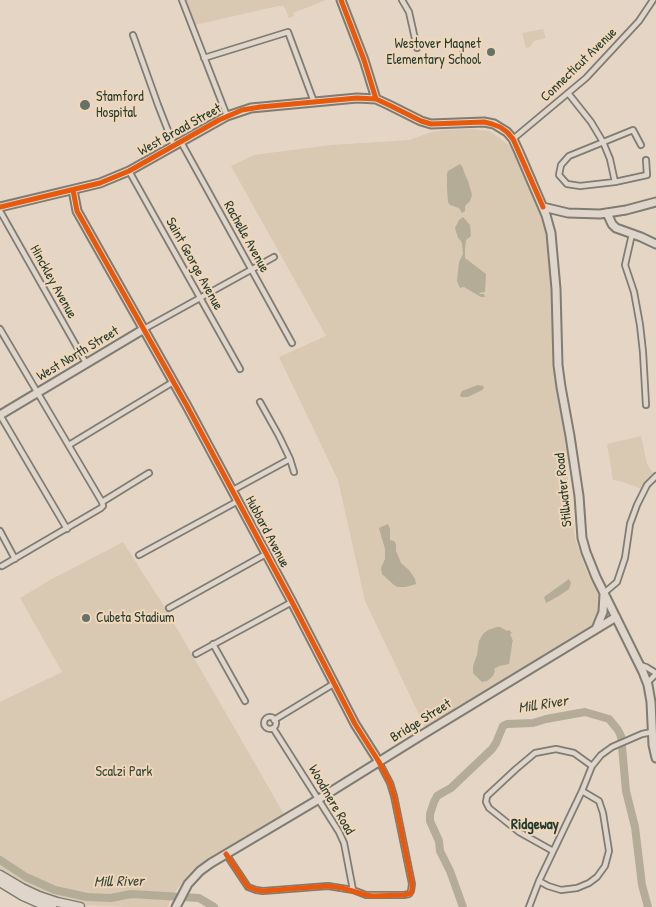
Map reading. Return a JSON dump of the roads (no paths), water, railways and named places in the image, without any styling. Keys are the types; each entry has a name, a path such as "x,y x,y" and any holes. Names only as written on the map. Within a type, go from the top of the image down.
{"main road":[{"path":"341,0 364,60 376,100 431,124 463,122 492,124 500,127 513,139"},
{"name":"West Broad Street","path":"0,209 100,183 129,170 227,116 251,108 357,98 376,100"},
{"name":"Stillwater Road","path":"513,139 549,222 556,289 558,365 579,496 582,538 604,594 640,665 647,683 656,758"},
{"name":"Hubbard Avenue","path":"73,190 77,210 233,490 355,724 379,762"},
{"path":"543,207 576,214 608,213 656,202"},
{"path":"608,213 613,226 656,244"},
{"name":"West North Street","path":"0,415 144,329"},
{"path":"596,629 603,612 604,594"},
{"name":"Bridge Street","path":"177,905 188,884 206,867 616,618"},
{"path":"0,875 38,896 80,907"},
{"path":"0,882 31,899 52,907"}],"street":[{"path":"182,0 227,116"},
{"path":"402,0 409,12 418,48"},
{"name":"Connecticut Avenue","path":"513,139 586,78 628,34 653,0"},
{"path":"204,58 288,32 314,102"},
{"name":"Rachelle Avenue","path":"133,35 155,97 177,144 252,270 292,343"},
{"path":"568,93 591,122 603,142 610,159 614,182"},
{"path":"641,145 633,130 569,156 560,165 560,175 567,184 580,186 614,182 648,175 646,160"},
{"name":"Saint George Avenue","path":"129,170 240,369"},
{"name":"Hinckley Avenue","path":"0,209 86,364"},
{"path":"632,234 625,265 634,292 640,325 646,404"},
{"name":"West North Street","path":"144,329 274,257"},
{"path":"0,329 103,506 2,566"},
{"path":"69,445 174,382"},
{"path":"260,402 279,436 294,472"},
{"path":"0,415 67,529"},
{"path":"233,490 290,459"},
{"path":"102,502 149,473"},
{"path":"604,594 617,582 625,558 630,524 637,505 648,485 656,476"},
{"path":"140,555 238,501"},
{"path":"0,531 16,559"},
{"path":"170,608 266,554"},
{"path":"196,654 292,602"},
{"path":"213,644 246,700"},
{"path":"640,665 646,666 656,673 647,683"},
{"path":"273,728 276,724 274,720 335,684"},
{"name":"Woodmere Road","path":"274,720 271,718 264,720 265,727 268,729 273,728 339,832 344,844 353,890"},
{"path":"529,907 592,766 601,755 612,747 642,734 652,732"},
{"path":"553,851 519,832 489,808 486,802 487,796 535,753 556,749 574,753 592,766"},
{"name":"Hubbard Avenue","path":"353,890 374,896 404,895 409,894 412,889 394,796 390,783 379,762"},
{"path":"539,881 561,890 577,888 597,877 605,866 609,851 603,813 599,801 582,791"},
{"path":"226,854 248,887 256,890 328,886 353,890"}],"waterway":[{"name":"Mill River","path":"463,907 430,821 430,814 437,796 451,788 492,749 503,726 507,724 533,723 585,712 609,719 621,736 626,791 635,827 642,885 648,907"},
{"name":"Mill River","path":"0,860 26,877 55,890 87,897 111,898 131,894 199,898 214,907"}],"place":[{"name":"Westover Magnet Elementary School","path":"491,52"},
{"name":"Stamford Hospital","path":"85,105"},
{"name":"Cubeta Stadium","path":"86,618"}],"district":[{"name":"Ridgeway","path":"535,825"}],"park label":[{"name":"Scalzi Park","path":"124,772"}]}
